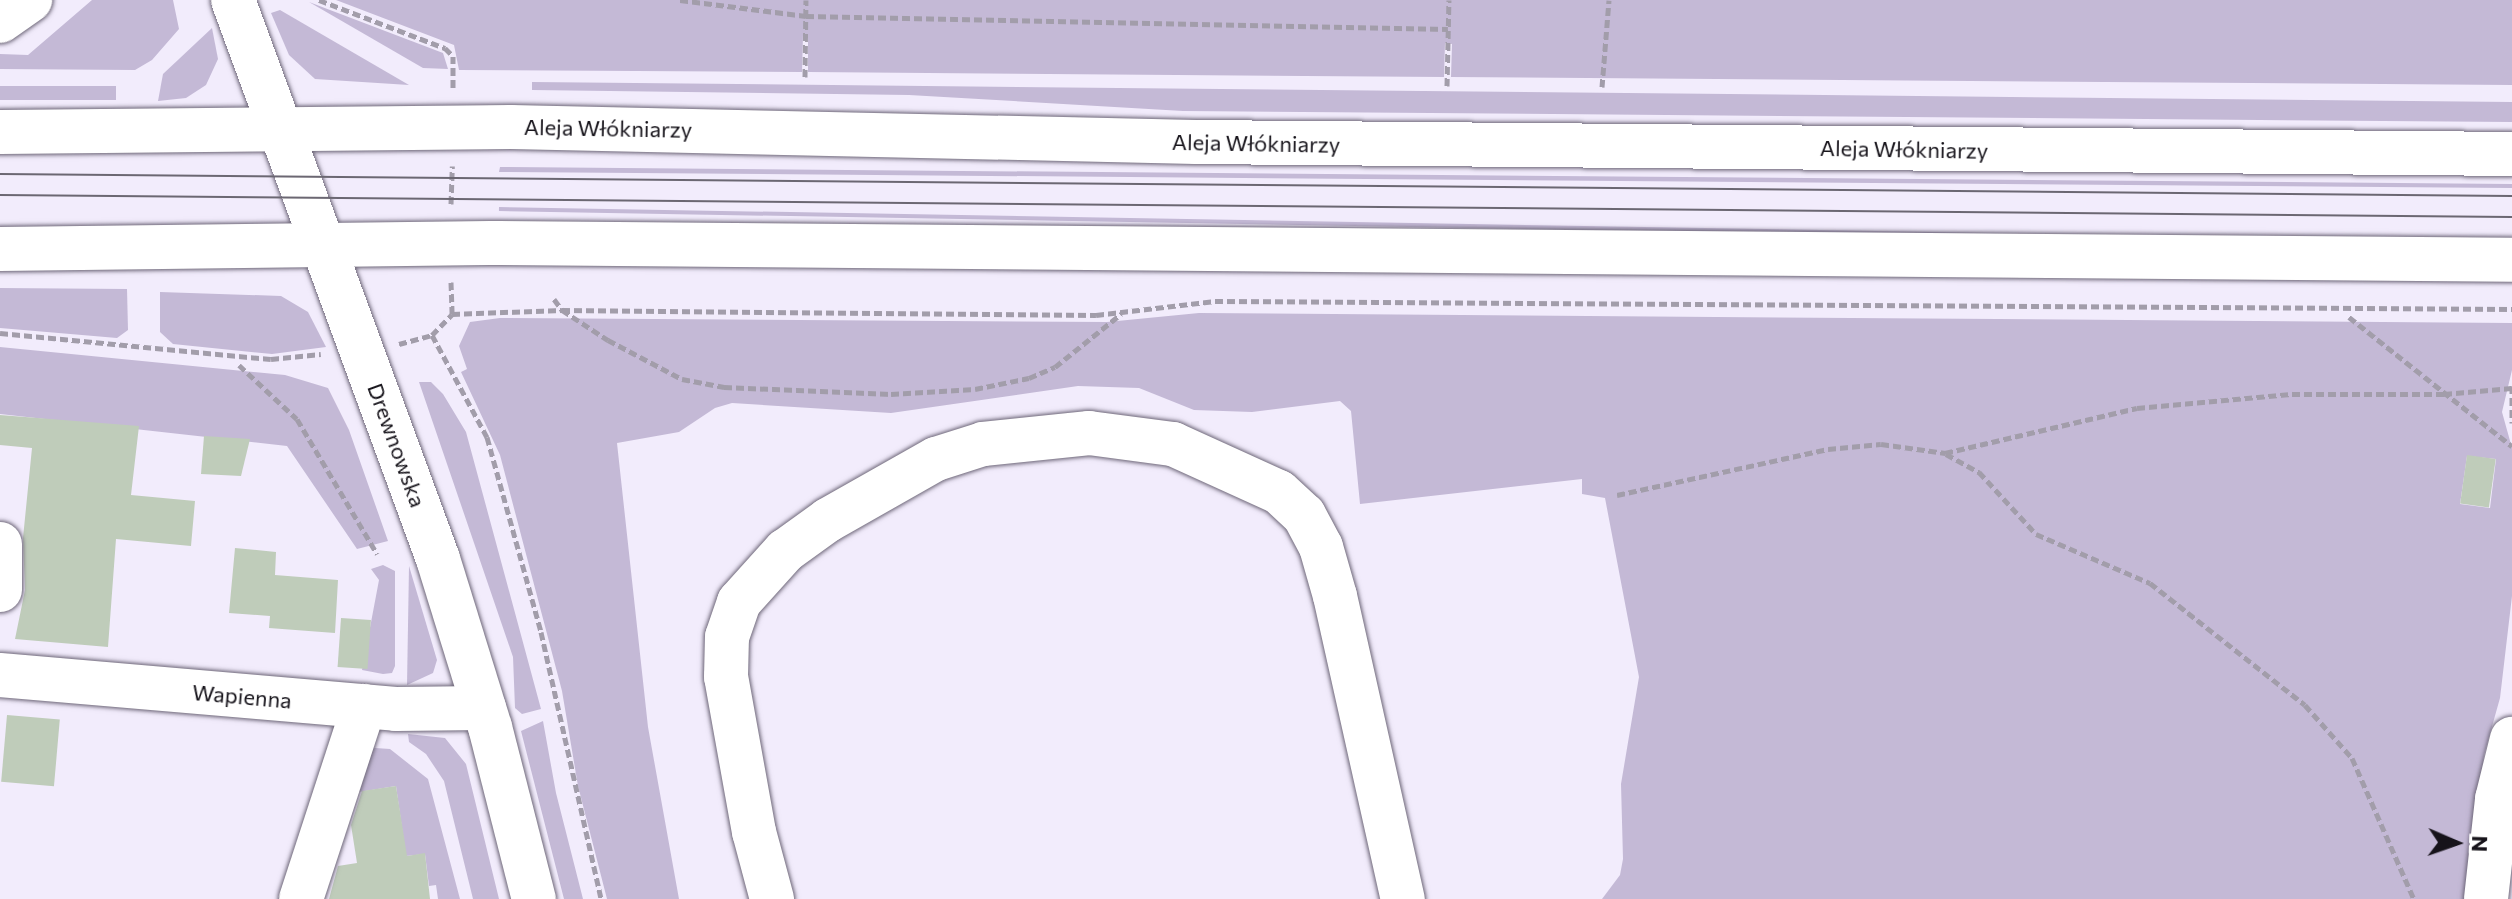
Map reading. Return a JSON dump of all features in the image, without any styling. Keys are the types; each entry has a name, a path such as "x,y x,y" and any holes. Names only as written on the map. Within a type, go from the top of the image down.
{"main road":[{"name":"Drewnowska","path":"233,0 438,559 484,708 534,899"},
{"name":"Aleja Włókniarzy","path":"0,132 525,127 1196,142 2512,154"},
{"path":"0,249 499,243 2512,260"},
{"path":"772,899 754,832 726,677 727,637 739,602 759,576 796,543 936,459 983,444 1089,433 1173,444 1279,492 1304,515 1321,547 1335,596 1403,899"},
{"path":"0,544 0,590"},
{"name":"Wapienna","path":"0,675 364,706 440,711 484,708"},
{"path":"301,899 364,706"},
{"path":"2486,899 2497,799 2512,739"}],"path":[{"path":"319,0 450,51 453,89"},
{"path":"680,0 806,16 1448,29"},
{"path":"805,77 806,0"},
{"path":"1447,86 1449,0"},
{"path":"1602,87 1609,0"},
{"path":"451,214 452,163"},
{"path":"451,292 452,314"},
{"path":"554,299 562,310 682,379 724,387 923,394 975,389 1044,372 1122,314"},
{"path":"410,342 432,335 452,314 562,310 1122,314 1215,301 2512,309"},
{"path":"2349,317 2512,446"},
{"path":"0,333 271,359 332,352"},
{"path":"432,335 487,437 544,647 601,899"},
{"path":"239,365 297,419 377,554"},
{"path":"1945,453 2137,408 2292,394 2444,394 2511,387 2512,423"},
{"path":"1617,495 1828,449 1881,444 1945,453 1979,472 2036,534 2150,583 2305,705 2352,758 2414,899"}],"shaded area":[{"path":"92,0 173,0 179,29 152,60 135,70 0,69 0,54 28,55"},
{"path":"336,0 2512,0 2512,85 1451,77 1452,44 1445,43 1444,77 808,72 808,36 803,35 802,72 459,70 454,45"},
{"path":"309,2 443,53 448,69 423,68"},
{"path":"280,10 409,85 315,79 289,55 271,13"},
{"path":"212,28 218,59 206,85 186,98 158,101 163,74"},
{"path":"532,82 2512,102 2512,122 1183,111 909,95 532,90"},
{"path":"0,86 116,86 116,100 0,100"},
{"path":"500,167 2512,184 2512,188 499,172"},
{"path":"499,207 2512,242 2512,246 499,211"},
{"path":"0,288 127,289 128,330 117,338 0,328"},
{"path":"160,292 281,296 308,312 326,347 272,354 173,344 160,332"},
{"path":"1199,313 2512,323 2512,370 2502,412 2512,448 2512,596 2500,698 2484,755 2467,899 1602,899 1620,875 1623,859 1621,784 1639,677 1605,498 1582,494 1582,479 1360,504 1351,411 1340,401 1252,412 1194,410 1139,388 1078,386 891,413 732,403 715,408 679,432 617,443 648,727 679,899 607,899 578,786 562,691 500,455 461,372 467,369 459,346 470,322 500,318 1107,322","holes":["2467,456 2496,459 2490,508 2460,504"]},
{"path":"0,347 285,375 328,388 349,430 388,541 357,549 287,446 0,414"},
{"path":"419,382 431,382 443,394 466,432 541,709 522,714 515,708 513,657"},
{"path":"383,565 395,571 395,666 392,673 383,674 362,670 379,580 371,569"},
{"path":"409,566 437,660 433,673 407,685"},
{"path":"543,721 556,793 583,899 564,899 521,731"},
{"path":"408,734 445,738 466,764 499,899 473,899 444,781 426,754 409,742"},
{"path":"361,747 390,749 428,779 460,899 438,899 436,885 429,886 425,854 406,856 396,786 347,794"}],"building":[{"path":"0,415 139,426 131,495 195,501 191,546 116,539 108,647 15,639 25,590 23,538 32,448 0,445"},
{"path":"204,436 250,439 241,476 201,474"},
{"path":"2467,455 2496,459 2489,508 2460,504"},
{"path":"235,548 276,552 275,575 338,580 335,633 269,628 270,616 229,613"},
{"path":"341,618 371,620 368,669 338,667"},
{"path":"7,715 60,720 54,786 1,782"},
{"path":"396,786 407,856 425,853 430,899 329,899 338,866 357,863 351,825 362,791"}],"tram line":[{"path":"0,174 2512,196"},
{"path":"0,195 2512,217"}]}
